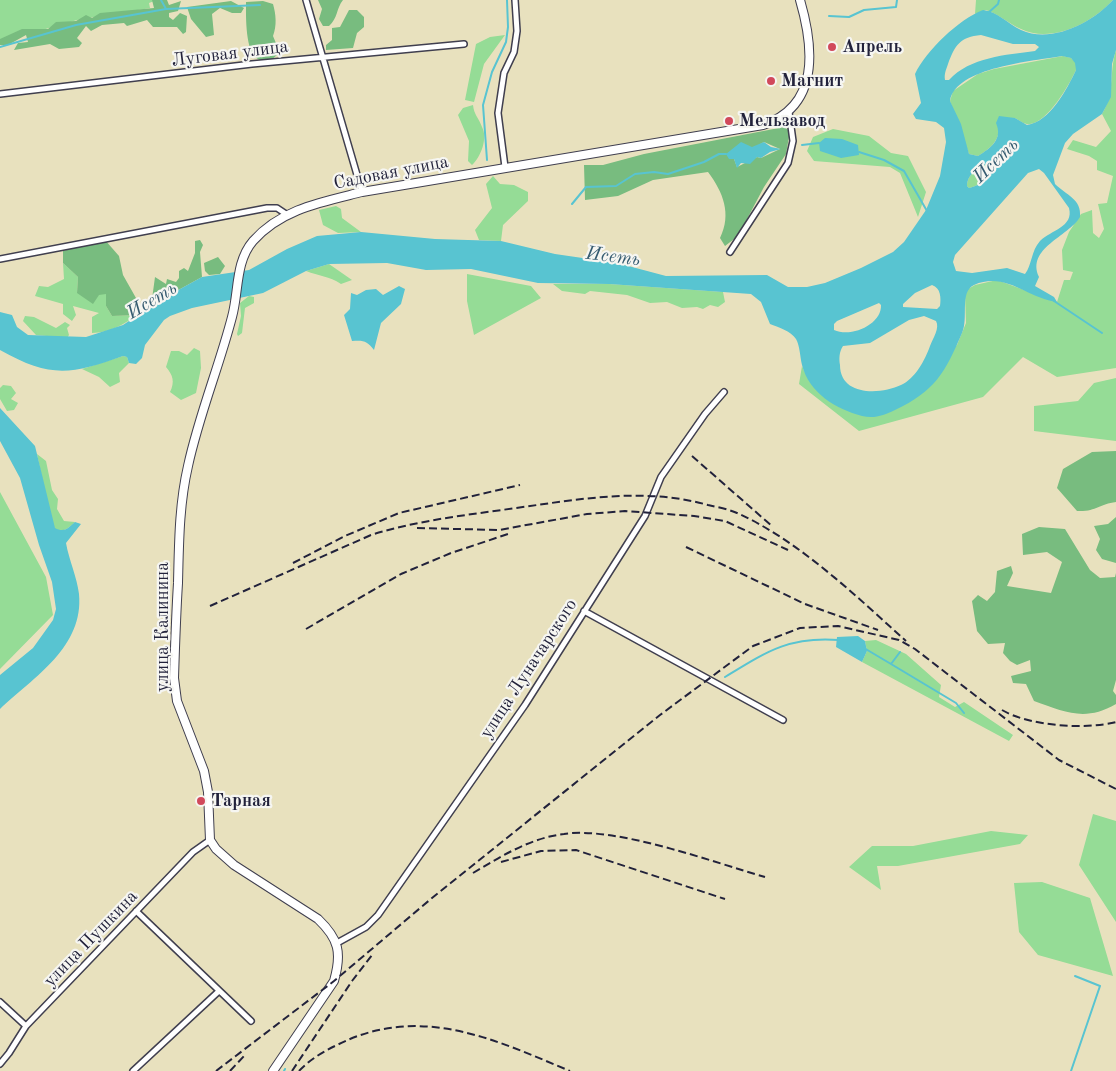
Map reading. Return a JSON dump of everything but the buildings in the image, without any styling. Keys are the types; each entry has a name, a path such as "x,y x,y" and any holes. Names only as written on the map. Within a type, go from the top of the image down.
{"main road":[{"path":"790,112 800,97 807,78 810,56 809,32 800,0"},
{"name":"Садовая улица","path":"241,263 253,242 272,223 286,214 317,204 362,192 763,125 778,120 790,112"},
{"name":"улица Калинина","path":"210,840 208,792 204,771 177,701 174,678 179,525 188,467 234,310 241,263"},
{"path":"210,840 216,849 234,865 318,919 329,930 337,943 339,966 334,981 273,1071"}],"street":[{"path":"306,0 362,192"},
{"path":"505,167 498,114 504,73 514,52 516,31 515,0"},
{"name":"Луговая улица","path":"0,94 323,57 464,44"},
{"path":"730,252 788,164 793,141 790,112"},
{"path":"0,258 267,208 277,208 286,214"},
{"name":"улица Луначарского","path":"337,943 366,928 378,915 525,705 645,516 661,477 705,414 724,392"},
{"path":"584,611 783,720"},
{"name":"улица Пушкина","path":"0,1064 9,1054 26,1026 193,852 210,840"},
{"path":"136,911 251,1021"},
{"path":"133,1071 219,991"},
{"path":"0,1002 26,1026"}],"green space":[{"path":"0,0 157,0 149,3 150,8 77,20 0,42"},
{"path":"152,0 167,0 169,5 181,1 178,11 169,13 169,17 173,20 180,13 187,16 186,32 183,34 177,27 153,27 147,20 127,26 124,23 102,25 91,31 86,26 77,38 82,43 79,47 59,49 50,44 14,50 18,43 28,42 26,35 8,45 0,45 0,39 22,29 48,29 56,22 76,21 86,15 92,18 100,13 154,8"},
{"path":"318,0 343,0 334,20 329,26 323,26 319,19 322,9"},
{"path":"976,0 1113,0 1083,23 1070,29 1045,34 1021,29 986,10 975,14"},
{"path":"231,1 244,8 241,13 232,13 220,8 212,14 214,35 206,37 191,19 187,7"},
{"path":"263,1 273,4 275,16 273,36 278,48 277,55 270,61 259,60 254,55 248,42 247,34 246,2"},
{"path":"349,10 357,10 364,17 364,27 357,33 353,48 326,50 326,45 332,40 332,28 340,27"},
{"path":"505,35 484,64 474,102 465,100 476,44 490,37"},
{"path":"1116,50 1116,368 1057,377 1023,357 983,397 859,431 799,384 802,366 806,375 819,391 845,408 864,416 957,345 966,323 965,295 968,289 975,285 997,280 1057,302 1064,280 1070,280 1073,272 1063,270 1062,250 1069,232 1081,214 1092,210 1093,233 1099,238 1104,229 1098,204 1107,203 1113,176 1097,170 1097,161 1089,156 1067,149 1073,140 1096,147 1111,131 1102,114 1109,98"},
{"path":"1063,56 1071,58 1076,63 1076,70 1051,110 1037,122 1030,124 1015,118 999,129 995,142 986,151 978,156 969,154 950,101 953,91 978,74 994,69"},
{"path":"473,105 484,131 484,142 481,152 472,165 468,161 469,141 458,115 463,108"},
{"path":"784,127 790,131 786,154 764,187 738,236 725,246 720,238 724,229 724,203 718,187 708,172 653,180 618,196 585,200 584,165 603,165 644,154","holes":["764,142 780,149 761,158 757,157 737,167 734,159"]},
{"path":"833,129 869,136 891,153 908,156 926,192 918,217 900,173 890,167 814,161 807,151 813,137"},
{"path":"992,162 996,164 989,176 977,185 969,188 967,186 969,177 979,168"},
{"path":"493,176 500,184 514,185 528,192 528,201 503,225 501,241 479,240 475,230 492,208 486,184"},
{"path":"336,206 341,209 342,218 361,232 338,233 323,225 319,210"},
{"path":"105,240 119,256 123,275 136,298 135,305 141,307 138,315 112,316 106,306 106,294 99,295 93,304 77,293 78,277 63,263 63,251"},
{"path":"200,240 203,245 200,252 202,277 162,299 152,299 155,277 166,284 167,279 176,282 179,278 179,271 184,268 188,271 195,253 195,241"},
{"path":"218,257 225,266 220,274 209,275 205,271 204,263"},
{"path":"63,263 78,277 77,293 107,293 106,306 112,316 138,315 110,330 92,333 92,317 99,313 73,306 76,315 72,321 63,314 63,304 35,296 39,286 48,287 64,279"},
{"path":"329,264 352,280 341,284 306,271"},
{"path":"467,274 531,286 541,298 474,335 467,301"},
{"path":"553,284 609,284 723,292 725,302 718,307 710,305 703,309 697,307 682,308 667,302 650,303 627,295 590,291 585,294 562,291"},
{"path":"249,296 254,297 254,303 245,308 242,333 238,336 241,316 240,303"},
{"path":"25,316 34,317 56,328 65,322 70,325 67,328 69,335 67,338 36,335 23,321"},
{"path":"194,348 200,351 201,368 196,393 181,400 170,392 172,379 166,367 171,351 179,351 187,355"},
{"path":"123,356 127,357 129,363 119,373 120,382 110,387 99,377 82,369"},
{"path":"1116,378 1116,441 1034,431 1034,406 1078,401 1094,383"},
{"path":"3,385 11,386 16,393 11,399 18,403 14,410 7,411 0,399 0,388"},
{"path":"1116,451 1116,502 1089,510 1077,511 1057,488 1063,469 1092,452"},
{"path":"37,454 46,461 52,490 58,499 57,509 64,521 75,522 63,530 55,529 51,520"},
{"path":"0,492 46,577 53,615 0,669"},
{"path":"1116,517 1116,563 1102,559 1096,550 1100,539 1094,526 1108,524"},
{"path":"1039,527 1065,529 1090,570 1100,578 1115,577 1116,573 1116,680 1113,691 1116,695 1116,704 1094,713 1065,712 1034,701 1026,684 1013,683 1011,676 1031,671 1030,660 1017,665 1010,661 1003,653 1005,643 988,644 977,631 972,601 978,595 987,601 995,592 997,571 1011,566 1013,573 1007,586 1051,593 1062,562 1047,552 1023,555 1022,534"},
{"path":"876,640 906,654 941,685 939,697 955,707 964,702 1013,735 1009,741 862,662 867,651 865,641"},
{"path":"1093,814 1116,821 1116,922 1079,865"},
{"path":"991,831 1028,835 1020,844 898,866 877,866 881,890 849,867 872,846 913,846"},
{"path":"1042,882 1090,898 1113,976 1038,955 1019,932 1014,883"}],"water":[{"name":"Исеть","path":"1113,0 1116,0 1116,50 1112,64 1111,97 1102,114 1073,134 1065,143 1053,175 1055,184 1076,202 1080,211 1080,217 1067,231 1050,244 1038,258 1039,277 1035,286 1054,297 1057,302 1046,300 1007,283 996,281 974,285 969,288 965,299 964,327 944,370 920,396 883,415 867,417 852,413 833,404 817,392 806,375 794,336 770,324 761,302 751,294 609,284 538,283 471,269 426,270 387,263 329,264 306,271 263,293 192,308 170,316 164,320 145,345 142,358 136,364 129,363 127,357 123,356 88,367 60,371 33,365 0,350 0,312 12,315 17,327 28,335 86,337 123,325 162,299 202,277 249,270 287,249 317,236 361,232 435,239 501,241 555,254 617,263 666,276 767,275 788,287 807,287 825,283 893,252 904,242 926,210 940,176 946,142 944,128 936,122 916,119 913,114 921,103 915,74 927,56 944,37 974,14 983,10 998,15 1021,30 1033,34 1045,34 1058,33 1070,29 1083,23","holes":["981,35 1013,44 1035,44 1039,47 1035,51 989,58 967,66 949,80 945,80 945,74 956,47 963,40","1062,56 1071,58 1075,63 1076,70 1057,104 1043,118 1027,125 1015,118 999,116 996,123 998,134 994,142 978,156 969,154 961,124 950,101 955,90 966,80 981,73 1016,63","992,162 996,164 986,179 969,188 967,186 969,177 983,166","1039,169 1044,173 1069,208 1070,214 1065,224 1045,237 1037,245 1025,274 1007,268 972,273 956,271 953,262 955,255 1028,173","932,285 937,288 940,294 940,306 937,309 903,307 903,304 915,293","879,303 881,305 877,318 865,328 857,331 841,332 834,330 834,324","924,316 936,321 937,324 936,333 919,368 906,382 892,388 872,391 854,388 847,383 842,375 839,358 843,346 870,343 909,320"]},
{"path":"825,138 842,139 858,145 859,155 841,158 820,151 819,143"},
{"path":"741,142 752,147 764,142 771,147 781,149 770,152 761,158 757,157 750,164 741,163 737,168 734,159 729,159 726,154"},
{"path":"399,286 405,289 401,304 381,323 374,350 365,342 352,341 344,315 350,309 351,293 357,295 366,290 376,289 383,295"},
{"path":"0,408 35,446 55,528 63,530 75,522 81,524 66,543 79,594 78,613 74,630 65,645 41,673 0,709 0,675 33,648 53,620 56,609 52,582 39,545 20,478 0,441"},
{"path":"858,636 865,641 867,651 862,662 836,647 837,637"}],"waterway":[{"path":"161,0 166,9"},
{"path":"487,160 483,105 492,72 506,42 508,27 507,0"},
{"path":"829,16 849,17 864,10 896,7 897,0"},
{"path":"988,13 998,4 999,0"},
{"path":"0,47 76,25 166,9 260,5"},
{"path":"802,145 819,143"},
{"path":"859,152 884,160 904,171 927,211"},
{"path":"572,204 586,187 616,186 635,174 654,172 668,174 704,162 719,154 726,154"},
{"path":"1054,301 1102,333"},
{"path":"725,677 766,653 792,643 821,639 839,640"},
{"path":"864,648 891,664"},
{"path":"900,652 891,664 956,703 964,713"},
{"path":"1071,1071 1100,986 1075,976"}],"railway":[{"path":"692,456 773,527"},
{"path":"293,563 345,536 399,513 520,485"},
{"path":"210,606 371,535 407,525 588,498 612,496 660,497 726,509 760,524 826,570 906,641"},
{"path":"417,528 499,530 587,514 625,511 694,516 725,521 788,550"},
{"path":"306,629 401,574 451,553 511,533"},
{"path":"686,547 805,604 878,630"},
{"path":"216,1071 334,981 432,898 660,715 753,646 800,628 838,626 899,640 915,649 1059,760 1116,789"},
{"path":"1002,710 1027,720 1058,725 1089,726 1116,722"},
{"path":"473,873 495,860 540,839 564,834 585,833 636,840 765,877"},
{"path":"501,862 541,851 576,850 725,899"},
{"path":"292,1071 352,981 372,955"},
{"path":"299,1071 317,1056 350,1039 379,1030 407,1026 435,1027 489,1039 570,1071"},
{"path":"230,1071 245,1055"}],"place":[{"name":"Апрель","path":"832,47"},
{"name":"Магнит","path":"771,81"},
{"name":"Мельзавод","path":"729,121"},
{"name":"Тарная","path":"201,801"}]}
